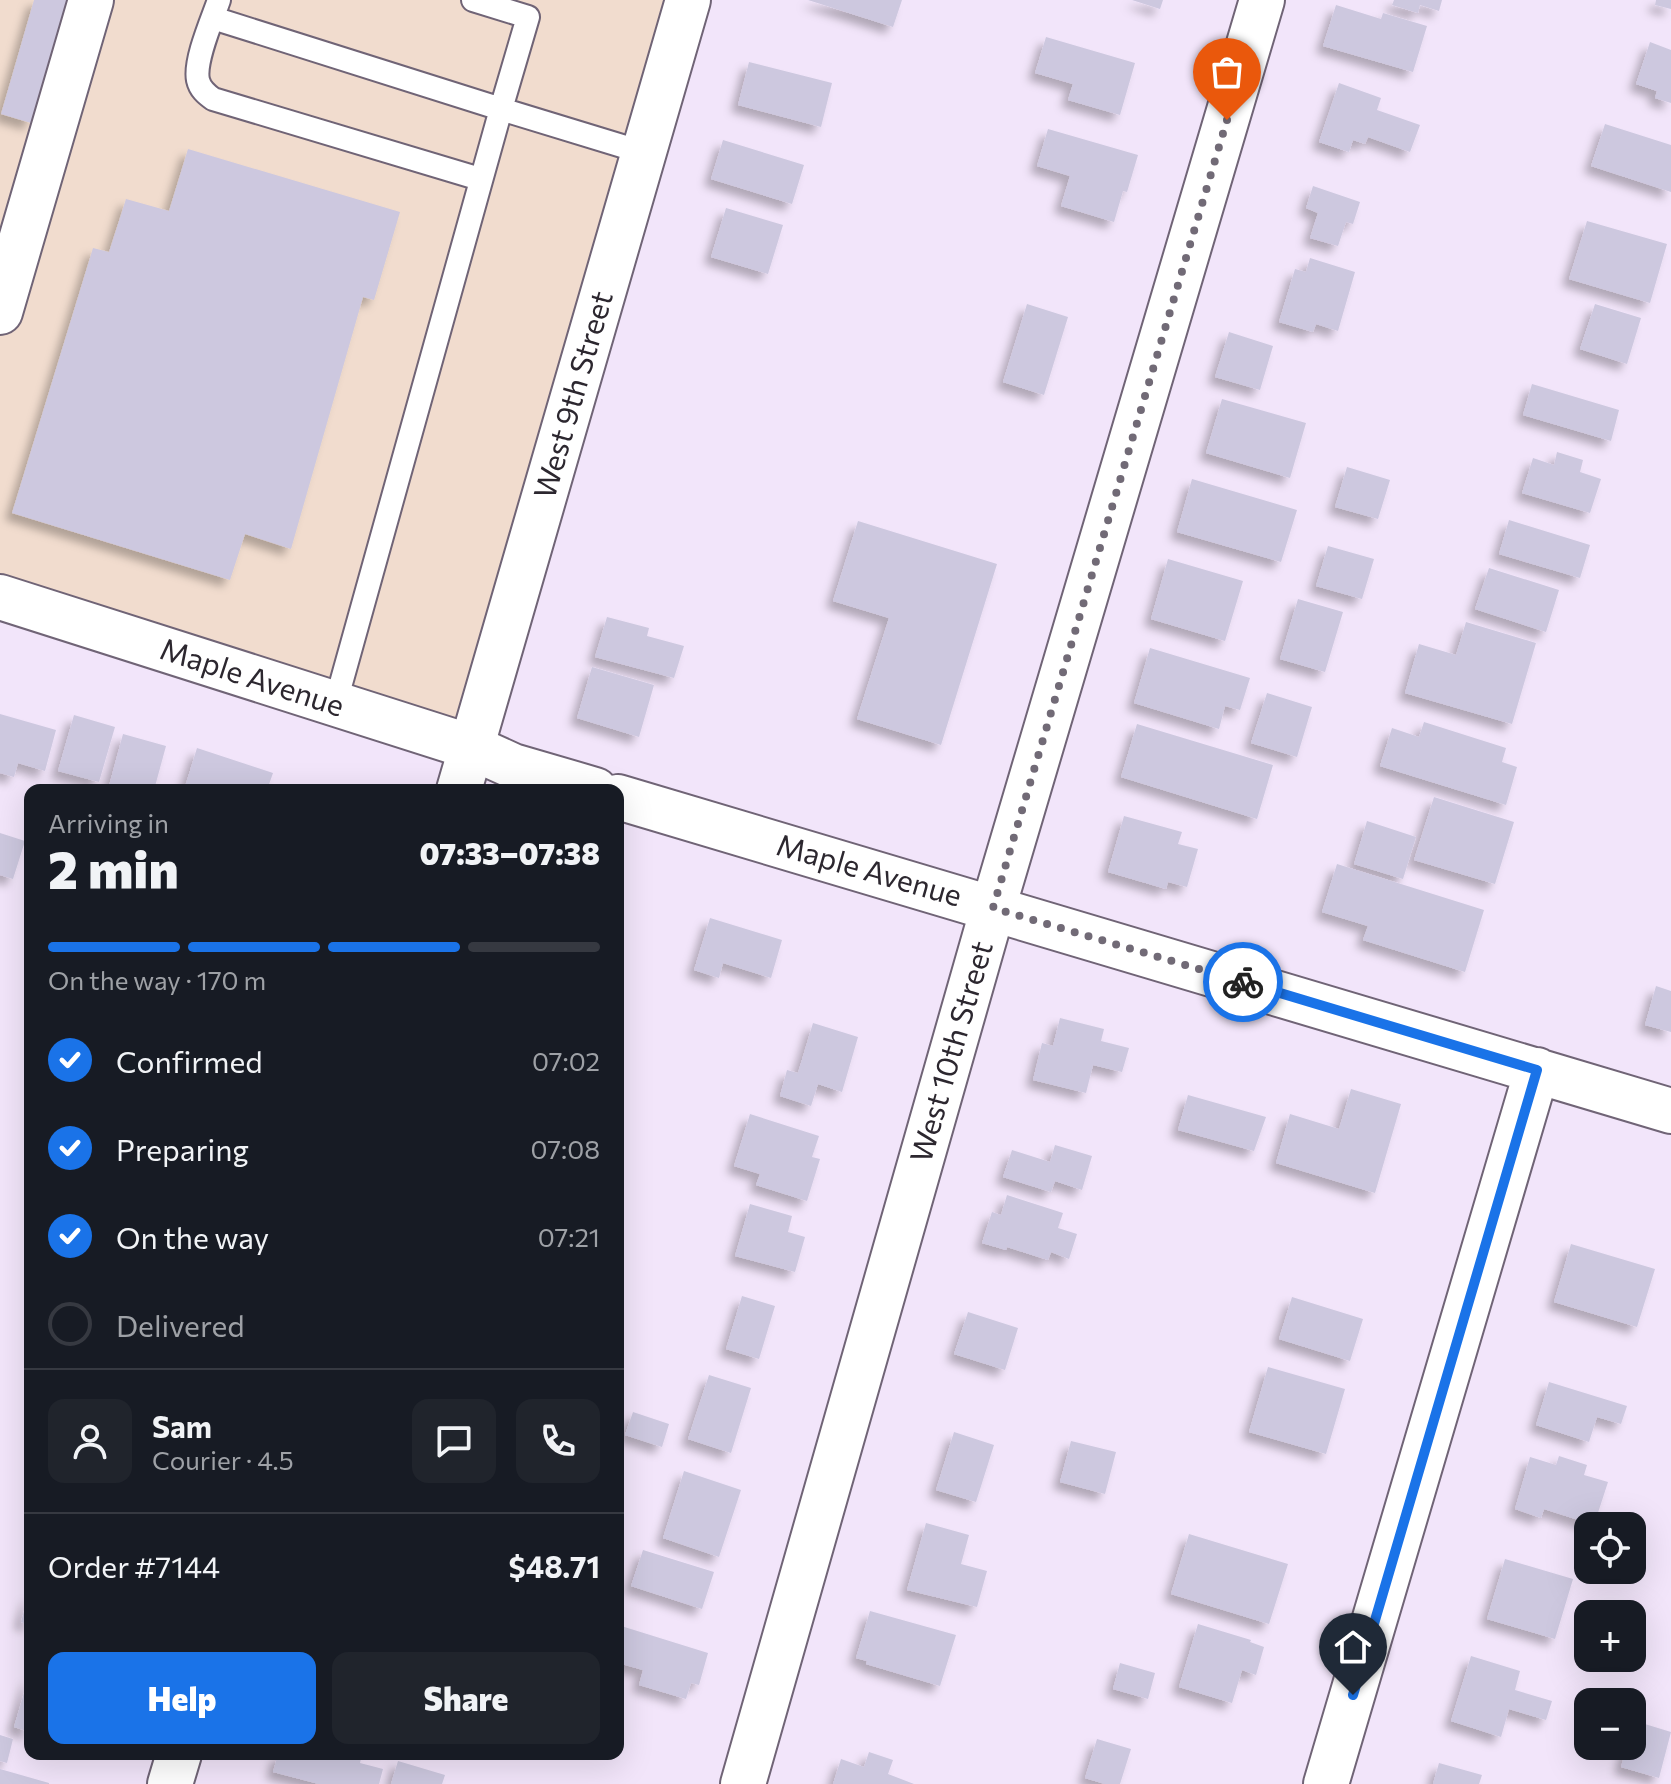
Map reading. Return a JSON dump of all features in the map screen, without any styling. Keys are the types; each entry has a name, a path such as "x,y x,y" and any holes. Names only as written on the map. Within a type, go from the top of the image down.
{"street":[{"path":"0,312 91,0"},
{"name":"West 9th Street","path":"461,784 688,0"},
{"name":"West 10th Street","path":"743,1784 993,908 1262,0"},
{"name":"Maple Avenue","path":"0,597 471,747 513,766 574,784"},
{"name":"Maple Avenue","path":"624,799 1671,1111"},
{"path":"1326,1784 1537,1070"},
{"path":"170,1784 177,1760"}],"lane":[{"path":"335,705 480,179 531,8 473,0"},
{"path":"480,179 213,99 204,93 198,82 197,68 216,9 501,109 645,153"}],"shaded area":[{"path":"0,0 688,0 471,747 0,597"}],"building":[{"path":"34,0 67,0 31,123 1,114"},
{"path":"808,0 902,0 893,27"},
{"path":"1132,0 1163,0 1160,9"},
{"path":"1394,0 1442,0 1439,11 1420,5 1418,13 1392,5"},
{"path":"1656,0 1671,0 1671,9 1655,5"},
{"path":"1336,5 1381,19 1383,13 1427,26 1413,72 1323,46"},
{"path":"1046,37 1135,63 1120,115 1068,100 1073,84 1035,73"},
{"path":"1650,42 1671,50 1671,103 1655,98 1657,91 1636,84"},
{"path":"749,62 832,83 821,127 738,105"},
{"path":"1339,83 1381,98 1377,110 1420,125 1410,152 1368,137 1365,144 1353,140 1349,152 1319,142"},
{"path":"1605,124 1671,145 1671,192 1591,166"},
{"path":"1048,129 1138,155 1114,222 1061,206 1070,176 1037,166"},
{"path":"723,140 804,165 792,204 711,179"},
{"path":"188,149 400,212 374,300 363,297 291,549 245,534 230,580 12,513 93,248 109,252 126,199 169,211"},
{"path":"1313,186 1360,202 1353,224 1346,222 1338,246 1310,238 1318,213 1306,208"},
{"path":"726,208 783,225 768,274 711,257"},
{"path":"1587,221 1667,244 1650,303 1569,279"},
{"path":"1310,258 1355,272 1338,331 1316,324 1313,332 1279,322 1295,269 1306,272"},
{"path":"1027,304 1068,317 1044,395 1003,382"},
{"path":"1595,304 1641,318 1627,364 1580,349"},
{"path":"1229,332 1273,346 1260,390 1215,377"},
{"path":"1532,384 1619,410 1611,441 1523,415"},
{"path":"1222,399 1306,423 1290,478 1206,453"},
{"path":"1557,452 1583,460 1580,472 1601,479 1590,513 1522,493 1533,458 1554,465"},
{"path":"1347,467 1390,480 1378,519 1335,507"},
{"path":"1192,479 1297,510 1281,562 1177,532"},
{"path":"1509,520 1590,545 1580,578 1499,554"},
{"path":"858,521 997,564 941,745 857,719 889,618 833,601"},
{"path":"1328,546 1374,559 1362,599 1316,586"},
{"path":"1168,559 1243,581 1225,641 1151,619"},
{"path":"1489,568 1559,590 1546,632 1475,609"},
{"path":"1298,599 1343,612 1325,672 1280,659"},
{"path":"607,617 649,628 647,636 684,646 674,678 595,657"},
{"path":"1466,622 1536,643 1512,724 1405,693 1419,644 1456,655"},
{"path":"1150,648 1250,678 1240,710 1225,706 1219,729 1134,703"},
{"path":"592,667 654,685 639,737 577,718"},
{"path":"1267,693 1312,707 1297,757 1251,743"},
{"path":"0,714 56,730 45,771 18,763 14,777 0,773"},
{"path":"74,715 115,727 99,782 58,771"},
{"path":"1424,722 1506,748 1502,762 1517,767 1506,805 1380,766 1392,728 1419,737"},
{"path":"1137,724 1273,765 1257,819 1121,777"},
{"path":"123,734 166,746 156,784 110,784"},
{"path":"197,748 273,773 269,784 186,784"},
{"path":"1434,797 1514,822 1495,884 1414,860"},
{"path":"1124,816 1182,832 1178,844 1198,849 1187,887 1168,882 1166,889 1108,872"},
{"path":"1367,821 1416,837 1403,879 1354,864"},
{"path":"0,833 24,841 24,844 13,879 0,875"},
{"path":"1337,864 1484,910 1465,972 1363,940 1368,926 1322,912"},
{"path":"710,918 782,940 771,978 723,963 719,978 694,970"},
{"path":"1656,986 1671,991 1671,1032 1645,1025"},
{"path":"1060,1018 1104,1029 1101,1041 1129,1048 1122,1072 1093,1065 1086,1093 1033,1080 1042,1043 1053,1046"},
{"path":"813,1023 858,1037 842,1092 818,1084 811,1106 780,1096 787,1070 798,1073"},
{"path":"1351,1089 1401,1104 1375,1193 1276,1163 1290,1114 1339,1129"},
{"path":"1188,1095 1266,1117 1254,1151 1178,1130"},
{"path":"750,1114 819,1136 812,1157 820,1159 807,1201 756,1185 760,1174 734,1166"},
{"path":"1055,1145 1092,1156 1082,1190 1055,1181 1051,1192 1003,1177 1012,1150 1050,1162"},
{"path":"1007,1195 1063,1213 1058,1228 1077,1234 1069,1259 1051,1252 1048,1260 982,1243 992,1212 1001,1215"},
{"path":"750,1204 792,1216 788,1232 805,1237 795,1272 735,1256"},
{"path":"1571,1244 1655,1269 1637,1327 1554,1302"},
{"path":"742,1296 775,1306 759,1359 726,1349"},
{"path":"1292,1297 1363,1319 1350,1361 1279,1339"},
{"path":"968,1312 1018,1328 1005,1370 954,1354"},
{"path":"1268,1367 1345,1389 1326,1454 1249,1432"},
{"path":"709,1375 751,1388 731,1453 688,1439"},
{"path":"1549,1382 1627,1406 1621,1424 1597,1417 1589,1442 1536,1425"},
{"path":"633,1412 669,1424 662,1447 625,1435"},
{"path":"954,1432 994,1445 976,1502 936,1490"},
{"path":"1071,1441 1116,1452 1105,1494 1060,1482"},
{"path":"1559,1456 1587,1465 1584,1475 1608,1482 1598,1512 1574,1512 1574,1519 1544,1509 1541,1518 1515,1509 1530,1457 1556,1465"},
{"path":"684,1471 741,1490 719,1557 663,1538"},
{"path":"926,1523 969,1535 961,1564 987,1571 977,1607 907,1590"},
{"path":"1189,1534 1288,1564 1269,1624 1171,1594"},
{"path":"643,1550 714,1572 702,1609 631,1586"},
{"path":"1505,1559 1573,1579 1555,1639 1487,1619"},
{"path":"870,1611 956,1635 940,1686 866,1664 867,1661 856,1658"},
{"path":"1198,1624 1264,1647 1256,1675 1242,1670 1232,1703 1179,1687"},
{"path":"624,1627 708,1653 699,1685 691,1683 686,1699 639,1685 643,1670 624,1665"},
{"path":"1471,1656 1520,1671 1515,1690 1552,1701 1546,1720 1509,1709 1501,1737 1451,1721"},
{"path":"1120,1663 1155,1673 1148,1699 1113,1689"},
{"path":"24,1693 24,1730 14,1727"},
{"path":"1646,1724 1671,1732 1659,1778 1621,1767 1623,1760 1646,1760"},
{"path":"0,1735 13,1739 7,1763 0,1761"},
{"path":"1097,1739 1131,1749 1120,1784 1105,1784 1085,1778"},
{"path":"869,1752 893,1760 888,1774 914,1784 833,1784 841,1759 864,1767"},
{"path":"276,1760 361,1760 360,1763 383,1769 379,1784 319,1784 273,1772"},
{"path":"398,1761 445,1775 442,1784 391,1784"},
{"path":"1439,1763 1482,1775 1479,1784 1433,1784"},
{"path":"0,1769 49,1783 49,1784 0,1784"}],"way so far":[{"path":"1227,120 993,908 1243,982"}],"route":[{"path":"1243,982 1537,1070 1353,1695"}]}
